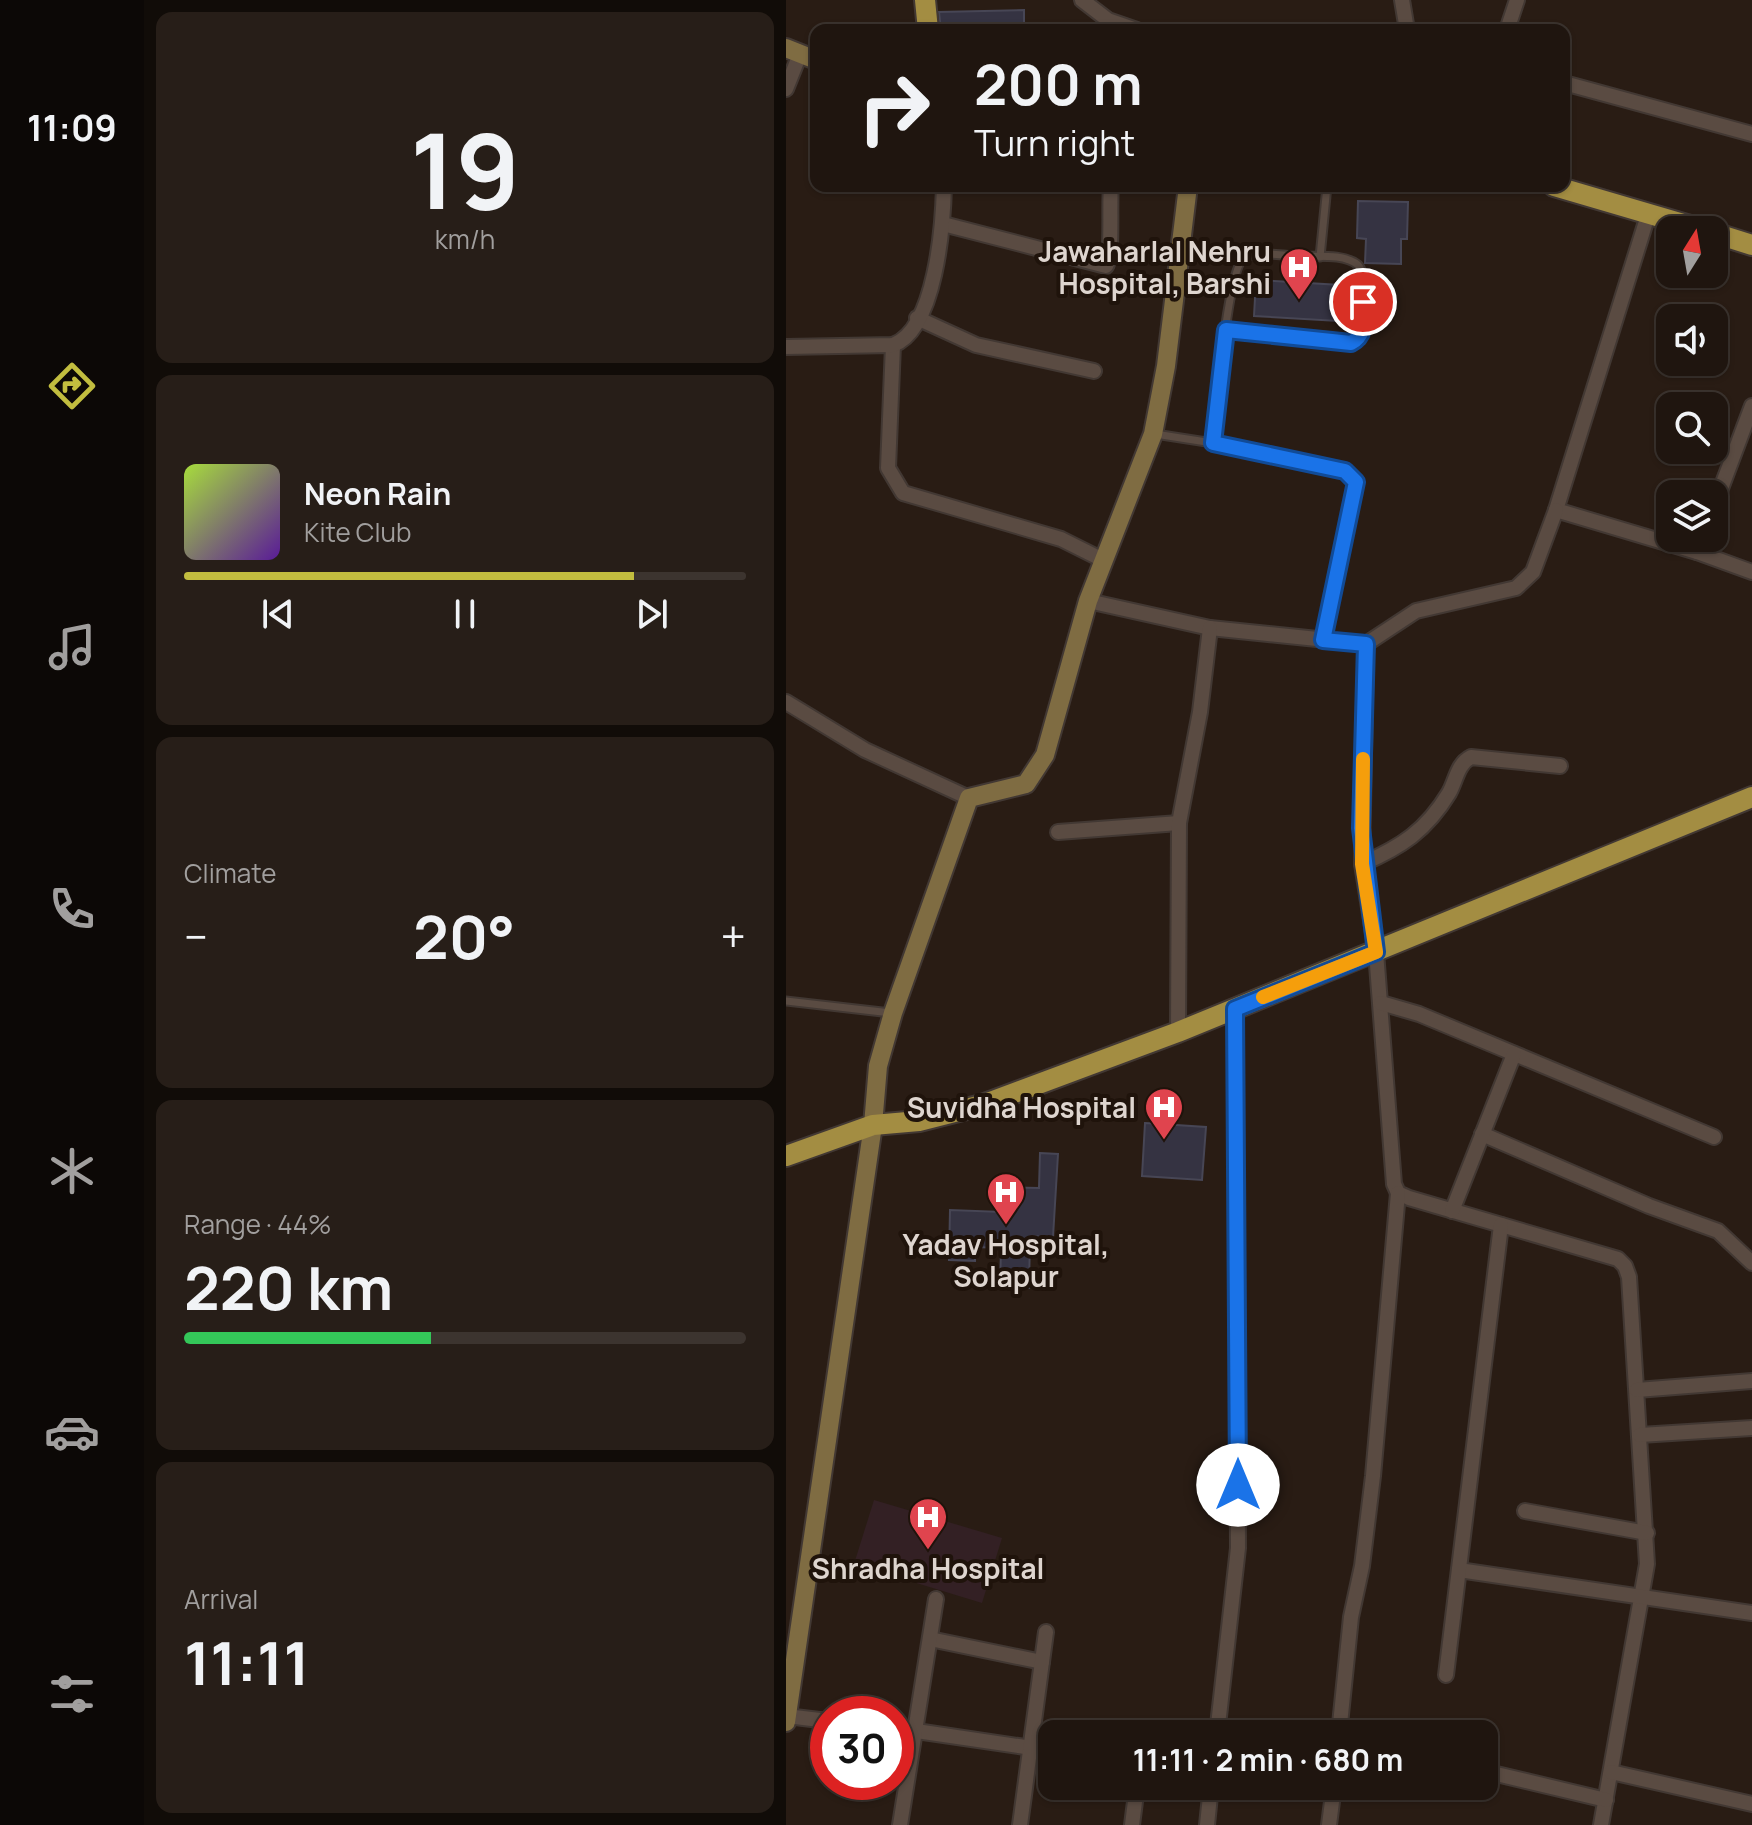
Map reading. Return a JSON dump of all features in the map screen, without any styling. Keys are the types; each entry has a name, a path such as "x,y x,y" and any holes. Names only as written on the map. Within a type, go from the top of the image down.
{"main road":[{"path":"925,0 927,24"},
{"path":"1570,190 1661,216"},
{"path":"786,1718 793,1617 873,1125 878,1066 893,1013 969,798 1018,788 1037,772 1088,601 1153,434 1166,366 1187,192"},
{"path":"1728,237 1752,245"},
{"path":"786,1156 873,1125 919,1121 982,1105 1178,1032 1752,797"}],"street":[{"path":"1082,0 1108,20 1120,24"},
{"path":"1402,0 1406,24"},
{"path":"1509,24 1517,0"},
{"path":"786,89 801,54"},
{"path":"1570,85 1752,134"},
{"path":"786,347 893,345 901,342 917,318 935,277 943,224 944,192"},
{"path":"943,224 1106,266 1111,258 1108,220 1110,192"},
{"path":"1088,601 1210,628 1366,644 1416,611 1516,588 1527,581 1556,510 1649,212"},
{"path":"917,318 976,345 1094,371"},
{"path":"893,345 888,468 903,493 1061,539 1105,561"},
{"path":"1724,480 1752,406"},
{"path":"1556,510 1656,534"},
{"path":"1713,552 1752,572"},
{"path":"1178,1032 1179,823 1200,712 1210,628"},
{"path":"1340,1720 1351,1617 1362,1566 1373,1476 1398,1193 1394,1184 1376,952 1362,864 1366,644"},
{"path":"786,702 865,750 969,798"},
{"path":"1362,864 1410,840 1449,793 1460,767 1471,757 1560,766"},
{"path":"1058,832 1179,823"},
{"path":"1381,1003 1419,1014 1714,1137"},
{"path":"1219,1720 1238,1548 1235,1009"},
{"path":"1452,1211 1514,1054"},
{"path":"1482,1134 1649,1206 1718,1231 1752,1263"},
{"path":"1398,1193 1618,1259 1625,1266 1647,1533 1642,1599 1601,1825"},
{"path":"1446,1675 1501,1225"},
{"path":"1637,1390 1752,1381"},
{"path":"1640,1435 1752,1428"},
{"path":"1525,1511 1647,1533"},
{"path":"1459,1570 1752,1613"},
{"path":"900,1825 936,1599"},
{"path":"1020,1825 1046,1632"},
{"path":"930,1639 1042,1662"},
{"path":"786,1718 810,1720"},
{"path":"915,1730 1038,1748"},
{"path":"1611,1772 1752,1804"},
{"path":"1498,1774 1606,1800"},
{"path":"1132,1825 1135,1800"},
{"path":"1207,1825 1210,1800"},
{"path":"1329,1825 1332,1800"}],"lane":[{"path":"1320,257 1326,192"},
{"path":"1213,443 1226,330 1232,278 1244,258 1258,254 1349,260 1359,266 1364,275 1363,330 1359,339 1339,343 1226,330"},
{"path":"1153,434 1213,443 1353,475 1356,482 1323,640"},
{"path":"786,1001 893,1013"}],"shaded area":[{"name":"Shradha Hospital","path":"874,1500 1002,1538 982,1603 854,1564"}],"building":[{"path":"1024,10 1024,24 940,24 939,12"},
{"path":"1358,201 1408,202 1407,239 1401,239 1401,264 1365,263 1366,239 1357,238"},
{"path":"1256,280 1357,286 1355,322 1254,316"},
{"path":"1145,1123 1206,1127 1202,1180 1142,1176"},
{"path":"1040,1153 1058,1154 1053,1237 1030,1236 1029,1288 1000,1287 1001,1248 975,1247 975,1261 949,1260 950,1210 1002,1212 1002,1187 1039,1188"}],"slow traffic":[{"path":"1263,997 1376,952 1362,864 1363,759"}],"place":[{"name":"Jawaharlal Nehru Hospital, Barshi","path":"1299,301"},
{"name":"Suvidha Hospital","path":"1164,1141"},
{"name":"Yadav Hospital, Solapur","path":"1006,1226"},
{"name":"Shradha Hospital","path":"928,1551"}],"route":[{"path":"1238,1485 1235,1009 1376,952 1362,864 1366,644 1323,640 1356,482 1353,475 1345,471 1213,443 1226,330 1351,343 1359,339 1363,330 1363,302"}]}
